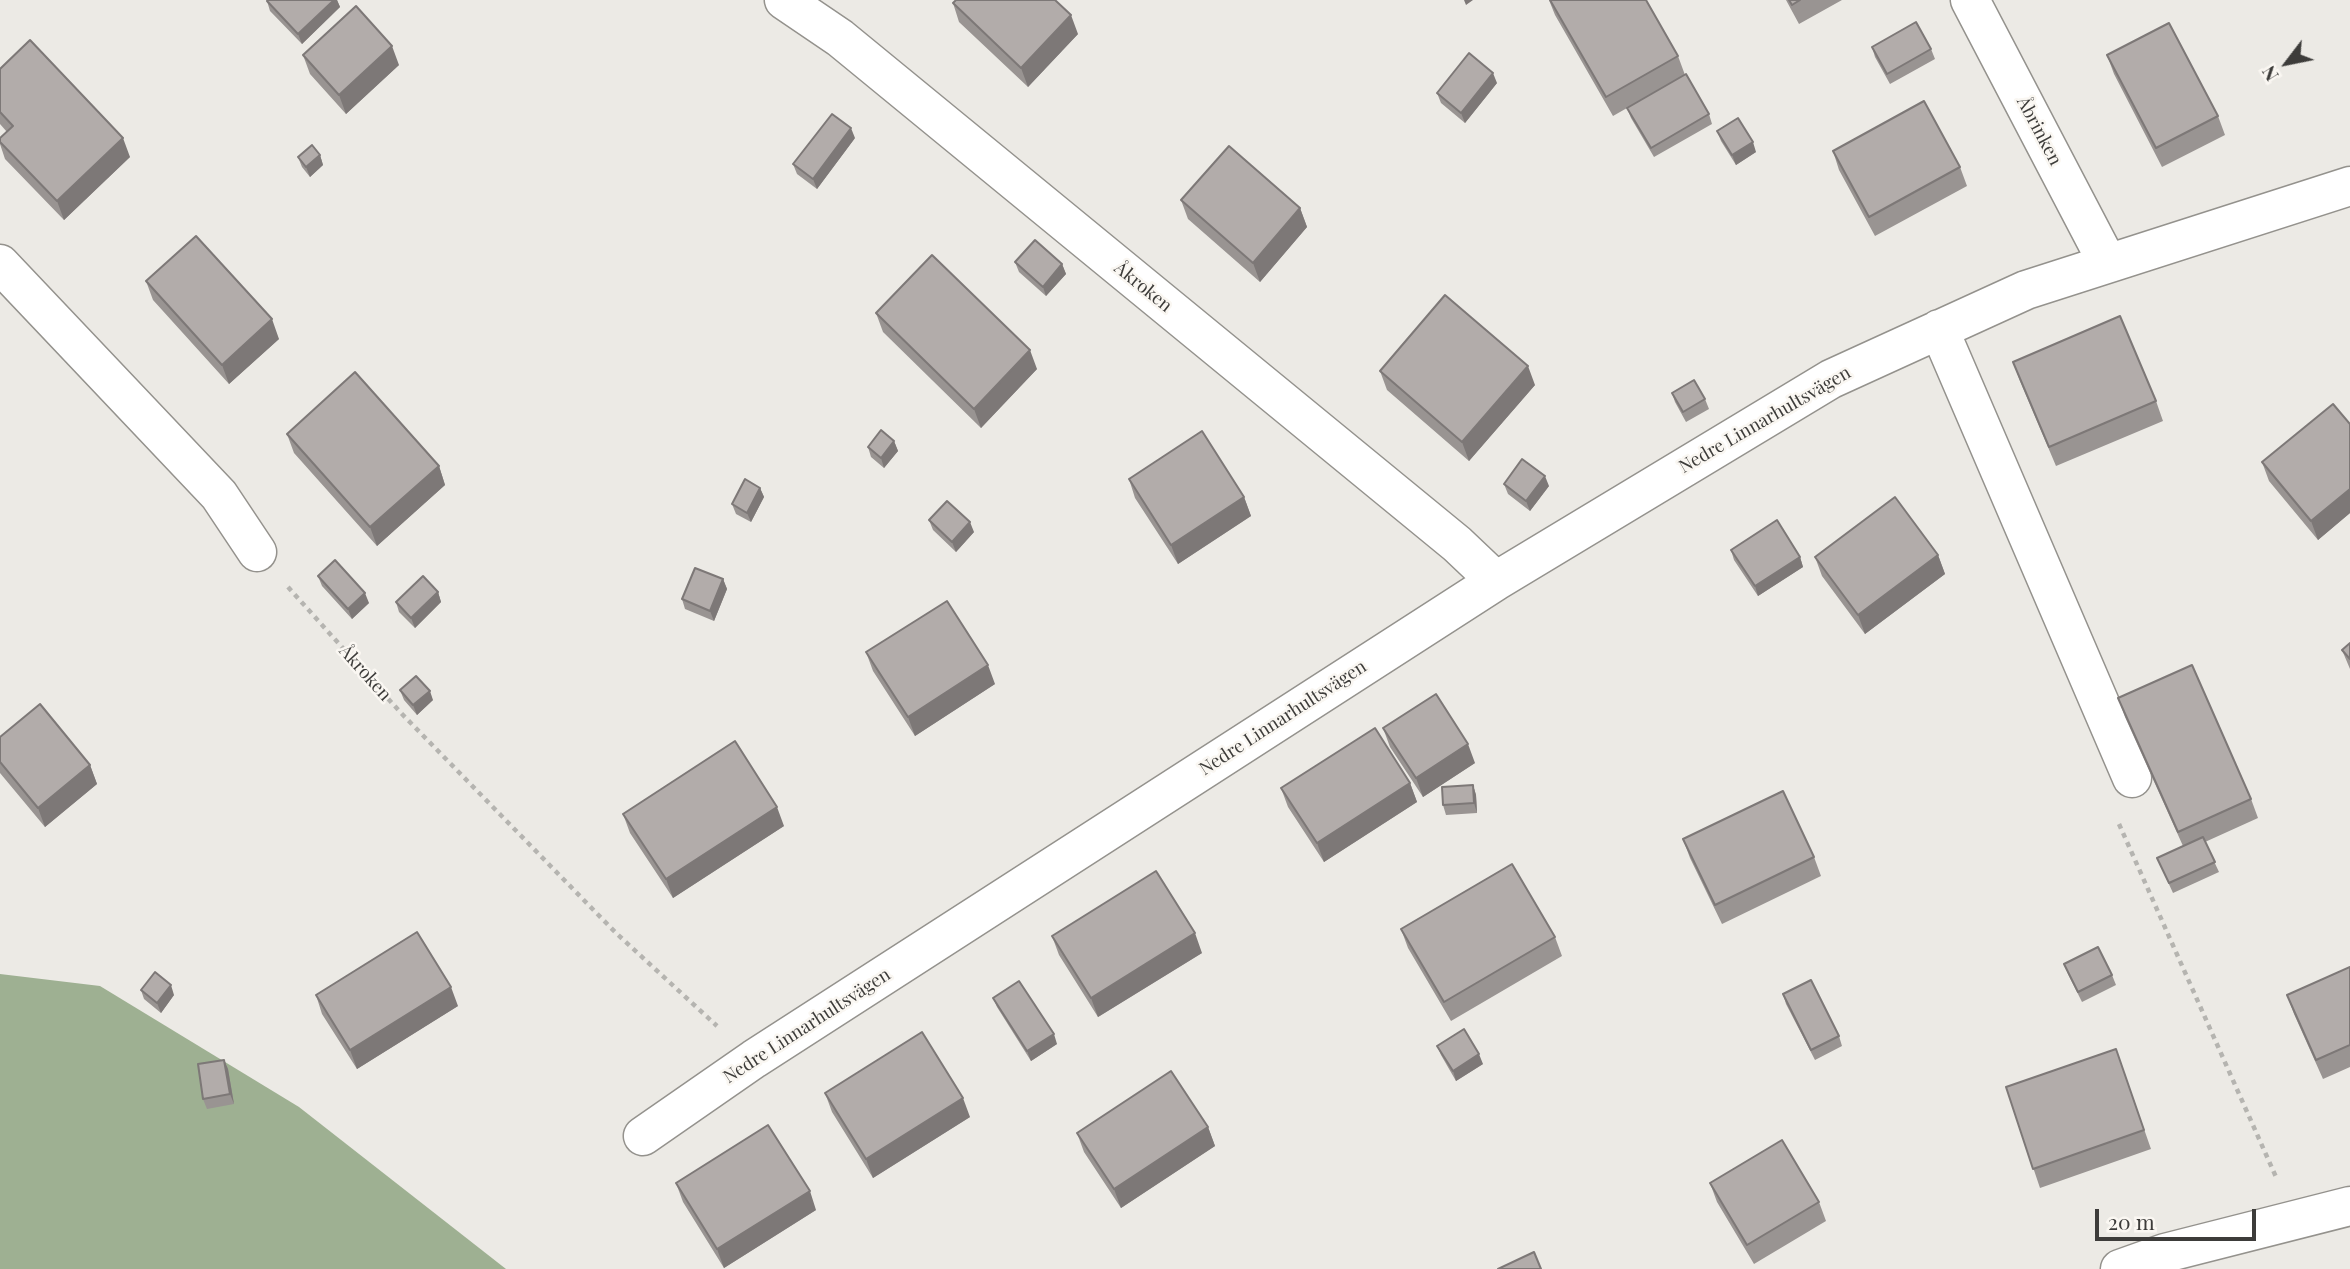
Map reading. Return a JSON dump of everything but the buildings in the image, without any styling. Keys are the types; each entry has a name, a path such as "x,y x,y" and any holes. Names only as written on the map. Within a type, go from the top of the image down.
{"street":[{"name":"Åkroken","path":"784,0 840,38 1436,526 1496,581"},
{"name":"Åbrinken","path":"1970,0 2107,262"},
{"name":"Nedre Linnarhultsvägen","path":"643,1136 754,1059 1496,581 1831,379 2026,290 2350,186"},
{"path":"0,264 219,495 257,552"},
{"path":"1939,329 2132,778"},
{"path":"2120,1269 2165,1253 2350,1206"}],"path":[{"name":"Åkroken","path":"257,552 401,713 616,933 754,1059"}],"green space":[{"path":"0,974 100,986 299,1107 506,1269 0,1269"}]}
